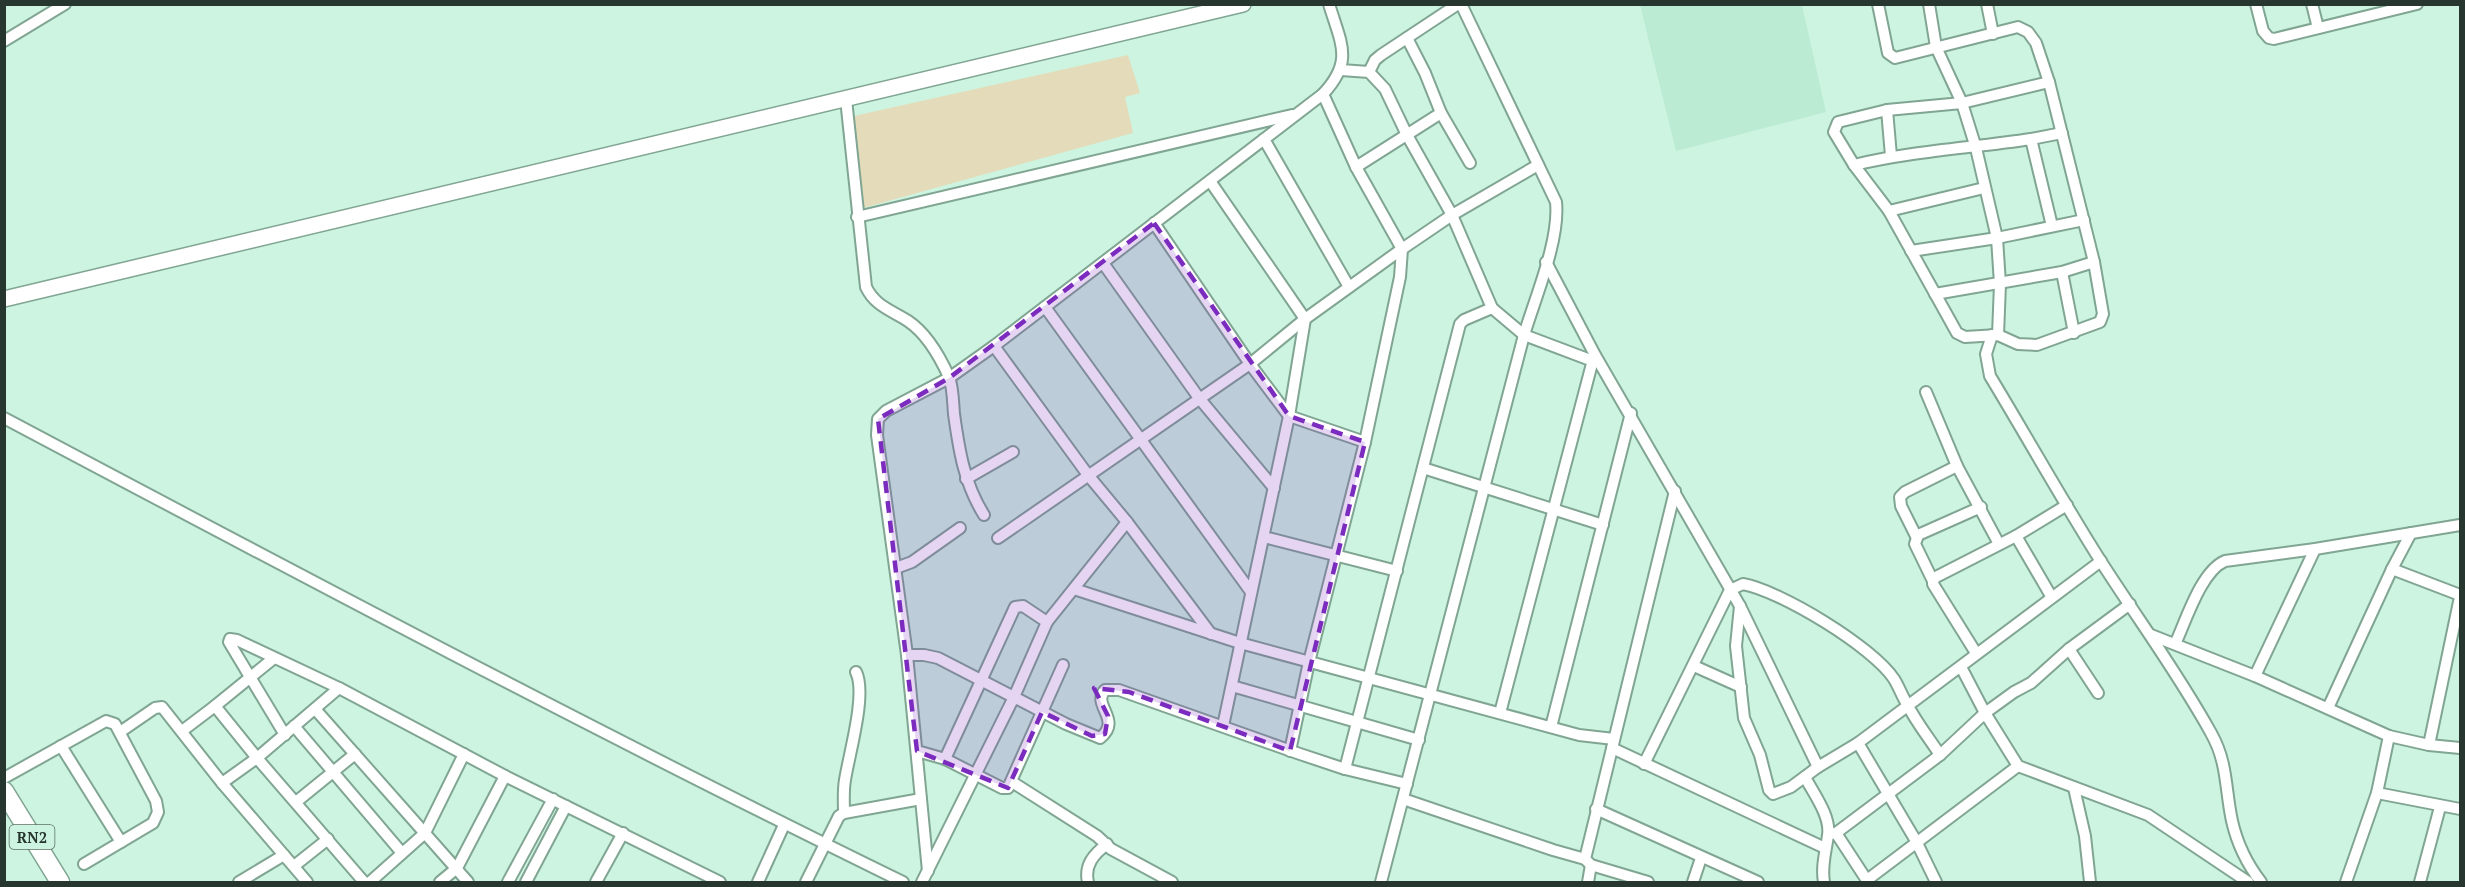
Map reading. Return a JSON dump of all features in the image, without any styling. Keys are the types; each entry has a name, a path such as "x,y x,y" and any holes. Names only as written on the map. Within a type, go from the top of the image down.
{"highway":[{"name":"RN2","path":"5,792 60,882"}],"street":[{"path":"4,41 65,4"},
{"path":"4,299 1243,4"},
{"path":"928,871 907,655 877,435 878,419 886,411 949,378 994,346 1323,94 1341,70 1343,57 1329,4"},
{"path":"1370,72 1375,60 1460,4 1556,202 1557,214 1382,882"},
{"path":"1878,4 1888,53 1892,57 1901,57 1936,46 2018,27 2028,32 2036,44 2049,82 2094,262 2103,318 2100,322 2044,344 2027,346 1995,335 1965,337 1957,333 1889,211 1854,165 1834,132 1835,127 1838,122 1887,110 1962,102 2049,82"},
{"path":"1929,4 1936,46 1962,102 1976,148 1997,238 2000,284 1995,335 1986,354 1990,376 2101,561 2151,635 2212,734 2222,756 2237,839 2250,869 2260,882"},
{"path":"1988,4 1993,34"},
{"path":"2256,4 2263,31 2269,38 2280,38 2417,4"},
{"path":"2312,4 2318,28"},
{"path":"1407,38 1425,73 1441,113 1470,163"},
{"path":"1341,70 1370,72 1385,89 1407,135 1452,215 1492,308 1524,335 1594,358"},
{"path":"1290,750 1309,662 1365,442 1401,277 1402,249 1356,167 1323,94"},
{"path":"846,99 866,287 882,307 908,321 920,332 930,344 949,378 960,460 966,479 984,515"},
{"path":"1887,110 1891,156"},
{"path":"1356,167 1441,113"},
{"path":"857,217 1297,114"},
{"path":"1854,165 1891,156 1976,148 2062,133"},
{"path":"1264,139 1349,287"},
{"path":"2031,139 2052,226"},
{"path":"998,538 1250,364 1305,320 1402,249 1452,215 1538,165"},
{"path":"1210,181 1305,320 1289,416 1223,726"},
{"path":"1889,211 1984,188"},
{"path":"1911,251 1997,238 2084,220"},
{"path":"1154,224 1250,364 1289,416 1365,442"},
{"path":"1546,262 1594,358 1631,413 1740,606 1818,767"},
{"path":"1935,294 2062,272 2094,262"},
{"path":"1102,263 1199,398 1274,488"},
{"path":"2062,272 2074,333"},
{"path":"1045,307 1251,592"},
{"path":"1345,769 1460,324 1492,308"},
{"path":"994,346 1088,475 1127,522 1211,634"},
{"path":"1500,713 1594,358"},
{"path":"1926,392 1958,466 1999,544"},
{"path":"1551,727 1631,413"},
{"path":"4,418 784,825 903,882"},
{"path":"966,479 1013,453"},
{"path":"1917,538 1901,506 1900,497 1905,492 1958,466"},
{"path":"1423,468 1603,525"},
{"path":"1588,882 1588,862 1596,809 1675,491"},
{"path":"1933,581 1937,575 2016,536 2067,505"},
{"path":"1976,653 1933,581 1915,544 1922,532 1981,507"},
{"path":"922,882 1014,697 1047,622 1127,522"},
{"path":"2175,644 2206,577 2216,565 2225,561 2460,525"},
{"path":"896,568 912,562 960,528"},
{"path":"2328,708 2411,533"},
{"path":"2016,536 2051,596"},
{"path":"1264,537 1397,571"},
{"path":"2255,676 2315,549"},
{"path":"1740,606 1736,646 1744,718 1760,755 1769,790 1773,794 1779,793 1858,743 2051,596 2101,561"},
{"path":"2392,569 2460,596 2430,745"},
{"path":"1644,764 1730,590 1743,584 1772,593 1847,637 1872,657 1893,678 1907,706 1940,755"},
{"path":"1074,589 1240,643 1613,743 1644,764 1825,848"},
{"path":"1824,882 1825,848 1832,833 1940,755 1985,713 2031,683 2069,649 2130,604"},
{"path":"945,759 1015,607 1023,606 1047,622"},
{"path":"2151,635 2255,676 2389,736 2430,745 2460,748"},
{"path":"285,735 229,642 230,639 237,640 339,688 505,776 720,882"},
{"path":"2069,649 2098,693"},
{"path":"907,655 932,656 1042,712 1100,738 1108,729 1100,699 1105,690 1111,689 1129,692 1345,769 1407,784"},
{"path":"182,731 274,658"},
{"path":"917,751 945,759 1002,788 1008,788 1063,665"},
{"path":"1694,666 1741,687"},
{"path":"1961,666 1985,713 2018,766 2148,815 2248,882"},
{"path":"844,813 845,778 851,755 858,706 856,672"},
{"path":"1232,686 1419,740"},
{"path":"222,783 257,758 339,688"},
{"path":"120,732 159,706 308,882"},
{"path":"215,706 364,882"},
{"path":"315,710 468,882"},
{"path":"4,778 106,721 115,724 156,801 158,812 153,823 84,864"},
{"path":"294,726 402,853"},
{"path":"2346,882 2377,793 2389,736"},
{"path":"1858,743 1916,841 1936,882"},
{"path":"61,746 121,842"},
{"path":"296,802 355,754"},
{"path":"370,882 425,833 464,754"},
{"path":"1804,777 1832,833 1867,881 1916,841 2018,766"},
{"path":"440,882 457,868 505,776"},
{"path":"1012,782 1107,844 1120,855 1172,882"},
{"path":"2074,788 2085,836 2090,882"},
{"path":"2377,793 2440,807 2460,809"},
{"path":"508,882 553,799"},
{"path":"806,882 834,822 844,813 921,799"},
{"path":"1403,799 1648,882"},
{"path":"526,882 566,806"},
{"path":"2420,882 2440,807"},
{"path":"1596,809 1758,882"},
{"path":"758,882 784,825"},
{"path":"596,882 622,834"},
{"path":"294,866 328,839"},
{"path":"1088,882 1088,864 1107,844"},
{"path":"239,882 284,855"},
{"path":"1693,882 1701,858"}],"highlighted area":[{"path":"1154,223 1289,416 1365,442 1290,751 1129,692 1094,688 1108,716 1105,734 1092,736 1042,712 1008,788 917,751 878,419 949,378"}],"shaded area":[{"path":"1640,5 1802,5 1826,112 1676,151"},
{"path":"1128,55 1140,93 1125,97 1133,133 863,208 854,116"}]}
